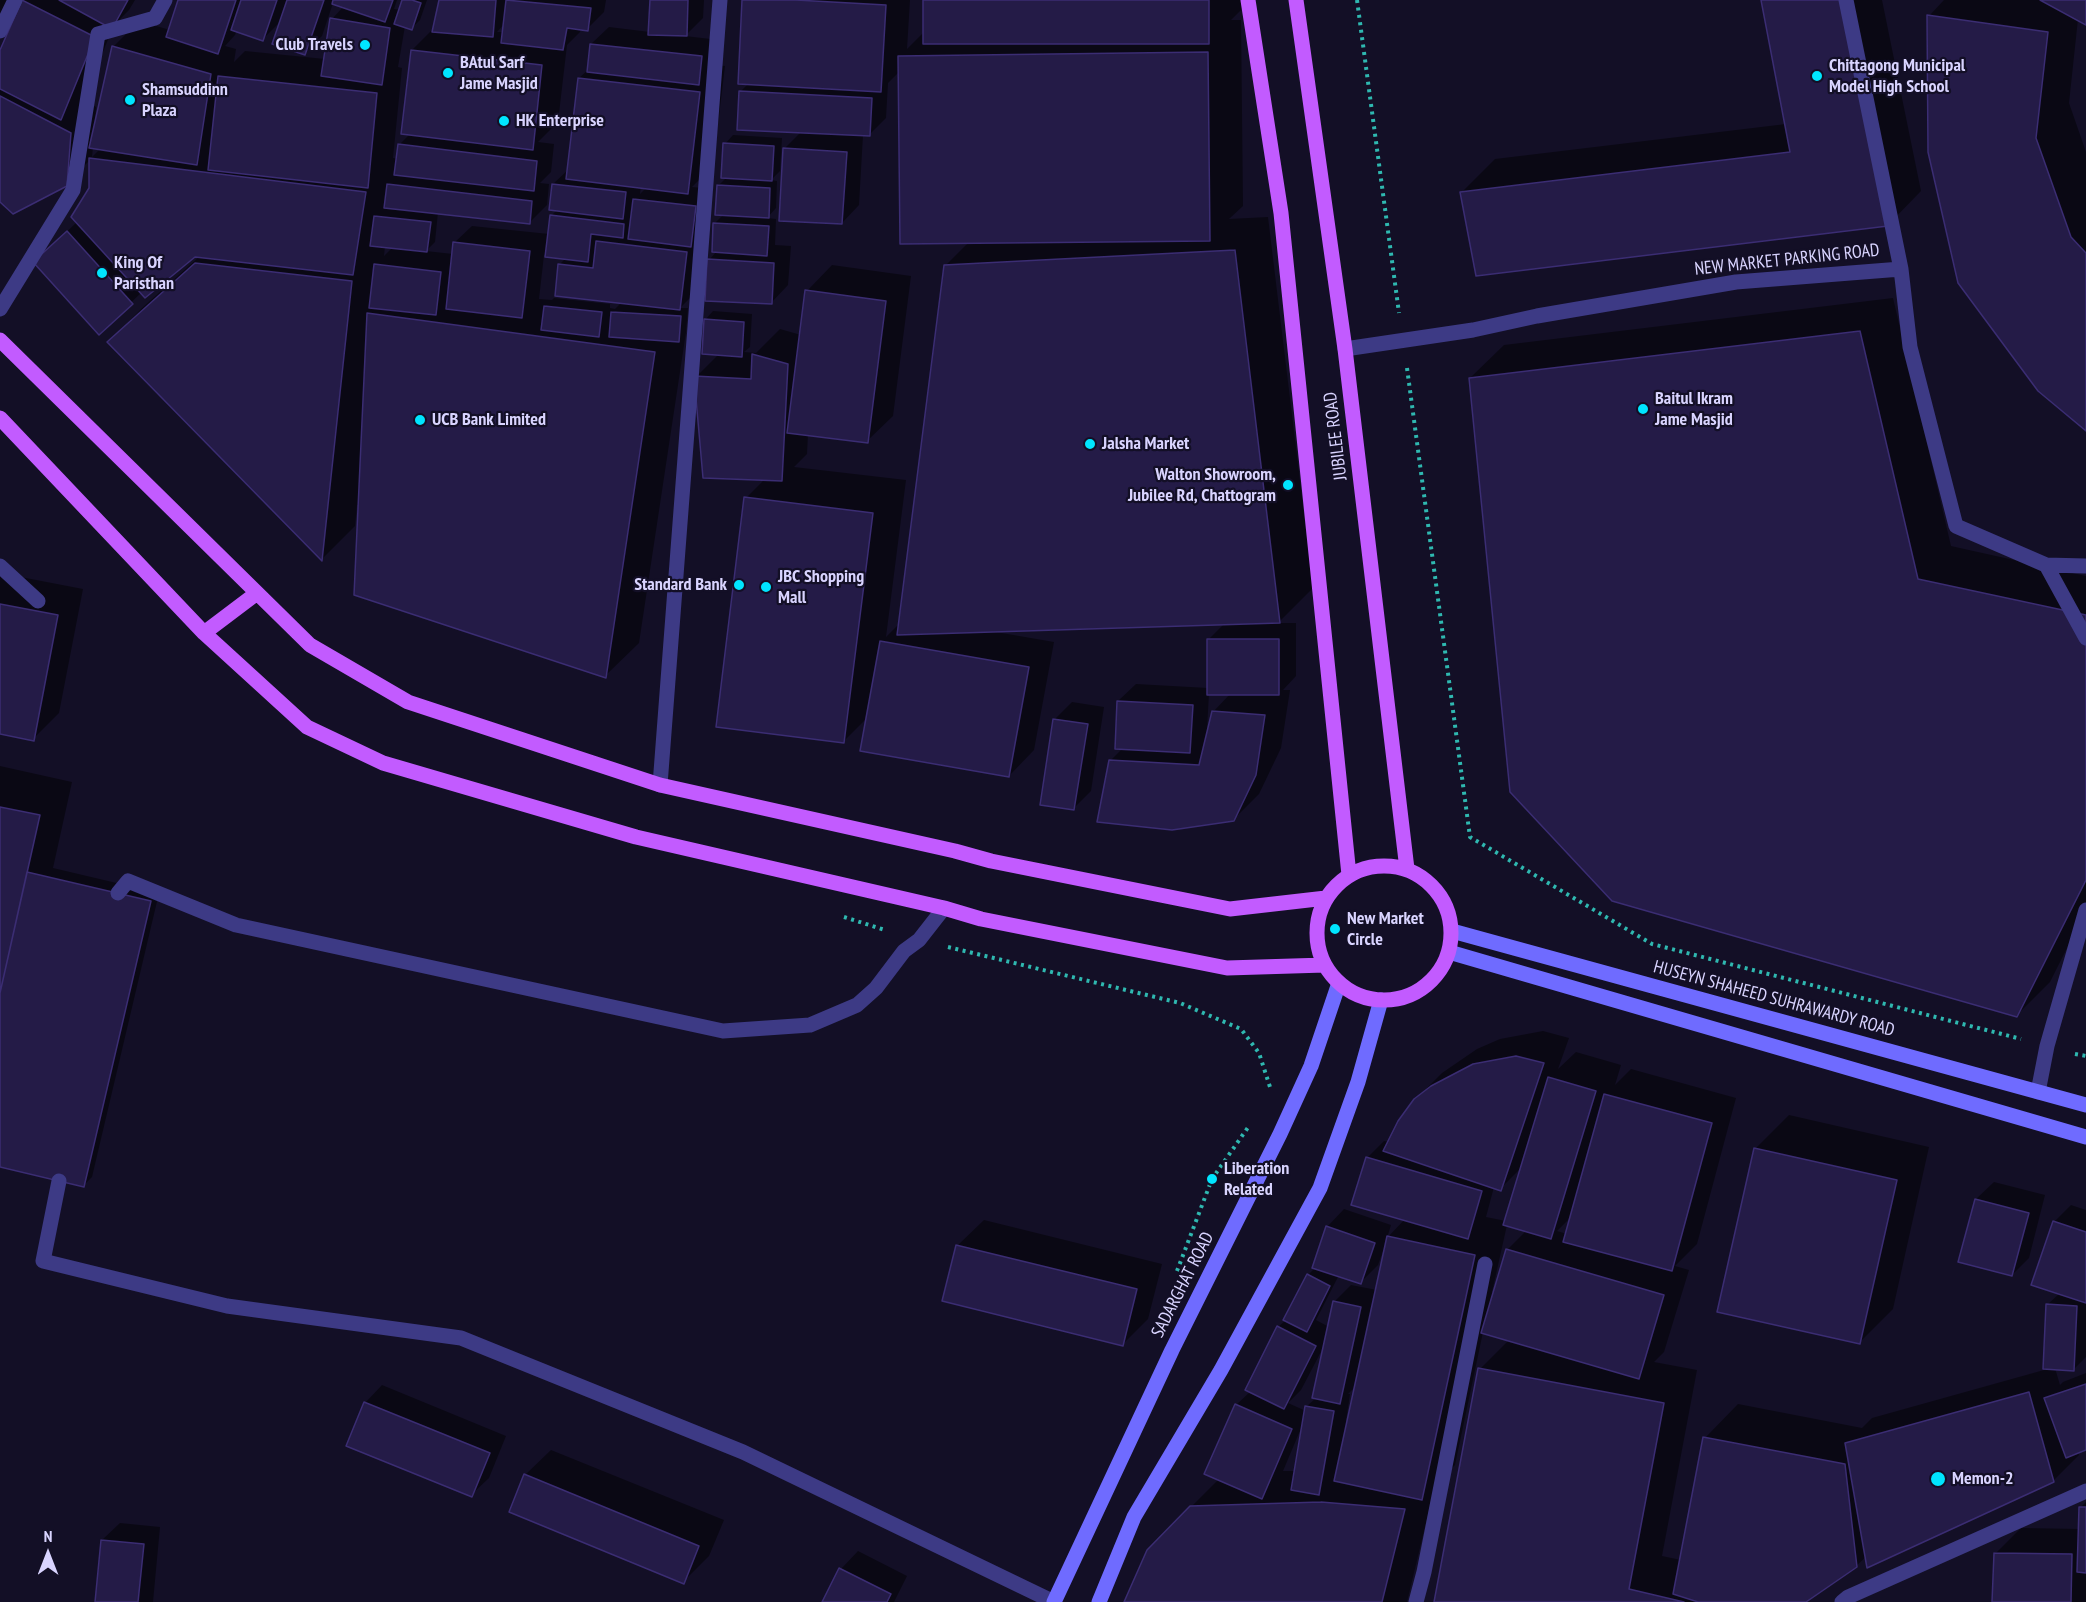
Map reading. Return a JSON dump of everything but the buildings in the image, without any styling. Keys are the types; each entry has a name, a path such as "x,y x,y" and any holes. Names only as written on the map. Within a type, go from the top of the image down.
{"main road":[{"path":"1248,0 1281,213 1350,875"},
{"name":"JUBILEE ROAD","path":"1296,0 1345,349 1407,869"},
{"path":"0,340 310,645 408,702 660,785 991,861 1230,909 1326,898"},
{"path":"0,418 204,633 307,727 383,763 636,837 944,908 981,919 1227,968 1325,965"},
{"path":"204,633 257,593"},
{"path":"1387,865 1407,869 1425,878 1439,893 1449,911 1452,931 1449,952 1439,972 1424,987 1403,997 1381,1000 1359,995 1339,983 1325,965 1317,943 1318,920 1326,898 1336,885 1350,875 1367,867 1387,865"},
{"name":"HUSEYN SHAHEED SUHRAWARDY ROAD","path":"1452,931 2086,1104"},
{"path":"1449,952 2086,1137"},
{"name":"SADARGHAT ROAD","path":"1054,1602 1172,1350 1280,1134 1311,1066 1339,983"},
{"path":"1099,1602 1134,1517 1221,1370 1320,1188 1358,1082 1381,1000"}],"street":[{"path":"0,31 15,0"},
{"path":"0,309 73,190 98,34 156,18 165,0"},
{"path":"660,785 720,0"},
{"path":"1846,0 1901,269"},
{"name":"NEW MARKET PARKING ROAD","path":"1345,349 1473,330 1537,316 1736,282 1901,269 1910,347 1956,526 2046,565"},
{"path":"2046,565 2086,567"},
{"path":"2046,565 2086,638"},
{"path":"0,566 38,602"},
{"path":"118,893 128,881 236,925 723,1031 810,1025 857,1005 876,988 904,951 919,940 944,908"},
{"path":"2038,1092 2047,1046 2086,910"},
{"path":"59,1181 43,1261 227,1306 461,1338 743,1452 1054,1602"},
{"path":"1416,1602 1424,1572 1485,1264"},
{"path":"1842,1602 1859,1592 2086,1491"}],"path":[{"path":"1357,0 1470,837 1652,944 2086,1056"}],"place":[{"name":"Club Travels","path":"365,45"},
{"name":"BAtul Sarf Jame Masjid","path":"448,73"},
{"name":"Chittagong Municipal Model High School","path":"1817,76"},
{"name":"Shamsuddinn Plaza","path":"130,100"},
{"name":"HK Enterprise","path":"504,121"},
{"name":"King Of Paristhan","path":"102,273"},
{"name":"Baitul Ikram Jame Masjid","path":"1643,409"},
{"name":"UCB Bank Limited","path":"420,420"},
{"name":"Jalsha Market","path":"1090,444"},
{"name":"Walton Showroom, Jubilee Rd, Chattogram","path":"1288,485"},
{"name":"Standard Bank","path":"739,585"},
{"name":"JBC Shopping Mall","path":"766,587"},
{"name":"New Market Circle","path":"1335,929"},
{"name":"Liberation Related","path":"1212,1179"},
{"name":"Memon-2","path":"1938,1479"}]}
